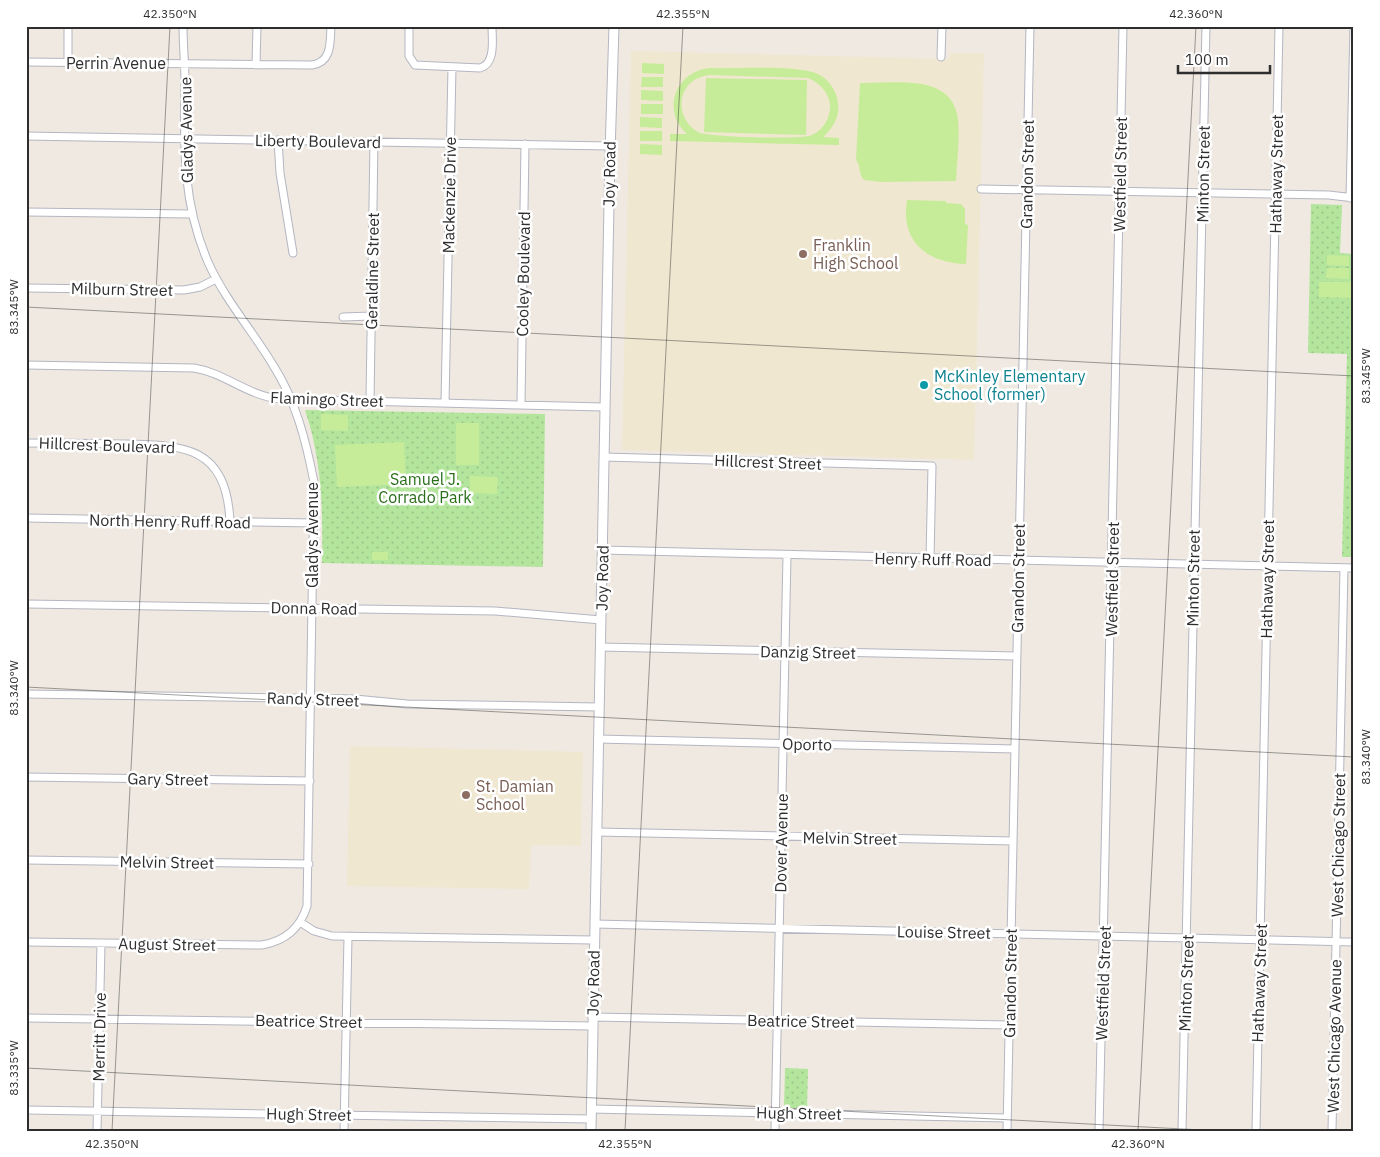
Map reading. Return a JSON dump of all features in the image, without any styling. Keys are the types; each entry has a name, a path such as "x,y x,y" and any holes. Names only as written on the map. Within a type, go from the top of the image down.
{"street":[{"path":"68,26 68,63"},
{"name":"Gladys Avenue","path":"183,26 185,179 201,246 216,279 274,366 297,412 314,482 309,896 300,922"},
{"path":"256,65 257,26"},
{"name":"Perrin Avenue","path":"26,62 312,66 324,60 330,48 330,26"},
{"path":"409,26 409,56 413,63 422,66 480,68 487,65 491,57 492,26"},
{"name":"Joy Road","path":"590,1131 604,407 614,26"},
{"path":"941,57 942,26"},
{"name":"Grandon Street","path":"1007,1131 1030,26"},
{"name":"Westfield Street","path":"1099,1131 1123,26"},
{"name":"Minton Street","path":"1182,1131 1188,939 1193,564 1206,26"},
{"name":"Hathaway Street","path":"1256,1131 1266,566 1279,26"},
{"path":"981,189 1329,195 1352,198 1354,26"},
{"name":"Mackenzie Drive","path":"445,402 452,67"},
{"name":"Liberty Boulevard","path":"26,136 610,146"},
{"path":"278,140 280,173 293,253"},
{"name":"Geraldine Street","path":"370,401 374,142"},
{"name":"Cooley Boulevard","path":"521,404 525,144"},
{"path":"26,212 192,214"},
{"name":"Milburn Street","path":"26,288 184,290 200,287 216,279"},
{"path":"343,316 371,316"},
{"name":"Flamingo Street","path":"26,365 194,368 220,374 259,395 291,400 604,407"},
{"name":"Hillcrest Boulevard","path":"26,442 167,445 191,451 207,461 218,475 228,495 230,522"},
{"name":"Hillcrest Street","path":"604,457 932,466 930,559"},
{"name":"North Henry Ruff Road","path":"26,518 314,524"},
{"name":"Henry Ruff Road","path":"602,550 1354,568"},
{"name":"Dover Avenue","path":"776,1131 787,555"},
{"name":"West Chicago Street","path":"1336,941 1344,568"},
{"name":"Donna Road","path":"26,604 512,611 601,620"},
{"name":"Danzig Street","path":"600,647 1016,656"},
{"name":"Randy Street","path":"26,694 311,698 407,704 599,708"},
{"name":"Oporto","path":"598,739 1015,749"},
{"name":"Gary Street","path":"26,778 310,781"},
{"name":"Melvin Street","path":"597,832 1013,841"},
{"name":"Melvin Street","path":"26,860 309,864"},
{"path":"300,922 322,934 348,937 594,940"},
{"name":"August Street","path":"26,942 262,945 283,938 300,922"},
{"name":"Louise Street","path":"595,924 1354,942"},
{"path":"344,1131 348,937"},
{"name":"West Chicago Avenue","path":"1332,1131 1336,941"},
{"name":"Merritt Drive","path":"96,1131 101,943"},
{"name":"Beatrice Street","path":"26,1018 346,1022 778,1020 1009,1025"},
{"name":"Hugh Street","path":"26,1110 344,1114 776,1112 1007,1118"}],"shaded area":[{"name":"Franklin High School","path":"631,51 949,59 950,53 984,53 974,460 622,450"},
{"name":"St. Damian School","path":"350,746 583,752 581,846 531,845 529,889 347,886"}],"green space":[{"path":"642,63 664,64 664,74 642,73"},
{"path":"709,68 783,68 798,69 820,75 827,80 835,91 838,108 835,122 823,137 839,138 839,145 670,141 670,134 687,134 679,125 675,115 674,104 680,85 697,71","holes":["711,75 808,78 822,88 830,104 826,122 820,130 804,137 722,136 700,133 691,126 685,118 682,109 682,99 685,90 700,77"]},
{"path":"642,77 663,77 663,87 641,87"},
{"path":"706,78 807,80 806,135 704,132"},
{"path":"904,82 920,84 933,87 945,94 953,104 958,119 959,142 956,181 881,182 864,180 856,160 860,83"},
{"path":"641,90 663,91 663,101 641,100"},
{"path":"641,104 663,104 663,114 641,114"},
{"path":"640,117 662,118 662,128 640,127"},
{"path":"640,131 662,131 662,141 640,141"},
{"path":"640,144 662,145 662,155 640,154"},
{"path":"907,200 946,201 946,203 961,204 965,209 965,224 968,225 966,264 952,263 939,259 919,247 912,238 908,227 906,214"},
{"path":"1311,204 1342,205 1340,253 1354,254 1354,557 1342,557 1347,354 1308,353"},
{"path":"1327,255 1349,256 1349,266 1327,265"},
{"path":"1327,268 1349,268 1349,279 1326,278"},
{"path":"1319,282 1353,282 1353,298 1319,297"},
{"name":"Samuel J. Corrado Park","path":"305,410 545,414 543,567 322,563 322,524 318,466 311,429"},
{"path":"321,414 348,415 348,431 321,430"},
{"path":"456,423 479,423 479,465 456,465"},
{"path":"404,442 406,484 337,487 335,445"},
{"path":"470,476 498,477 497,494 470,493"},
{"path":"372,552 388,552 388,560 372,560"},
{"path":"785,1068 808,1069 807,1108 784,1108"}],"place":[{"name":"Franklin High School","path":"803,254"},
{"name":"McKinley Elementary School (former)","path":"924,385"},
{"name":"St. Damian School","path":"466,795"}]}
